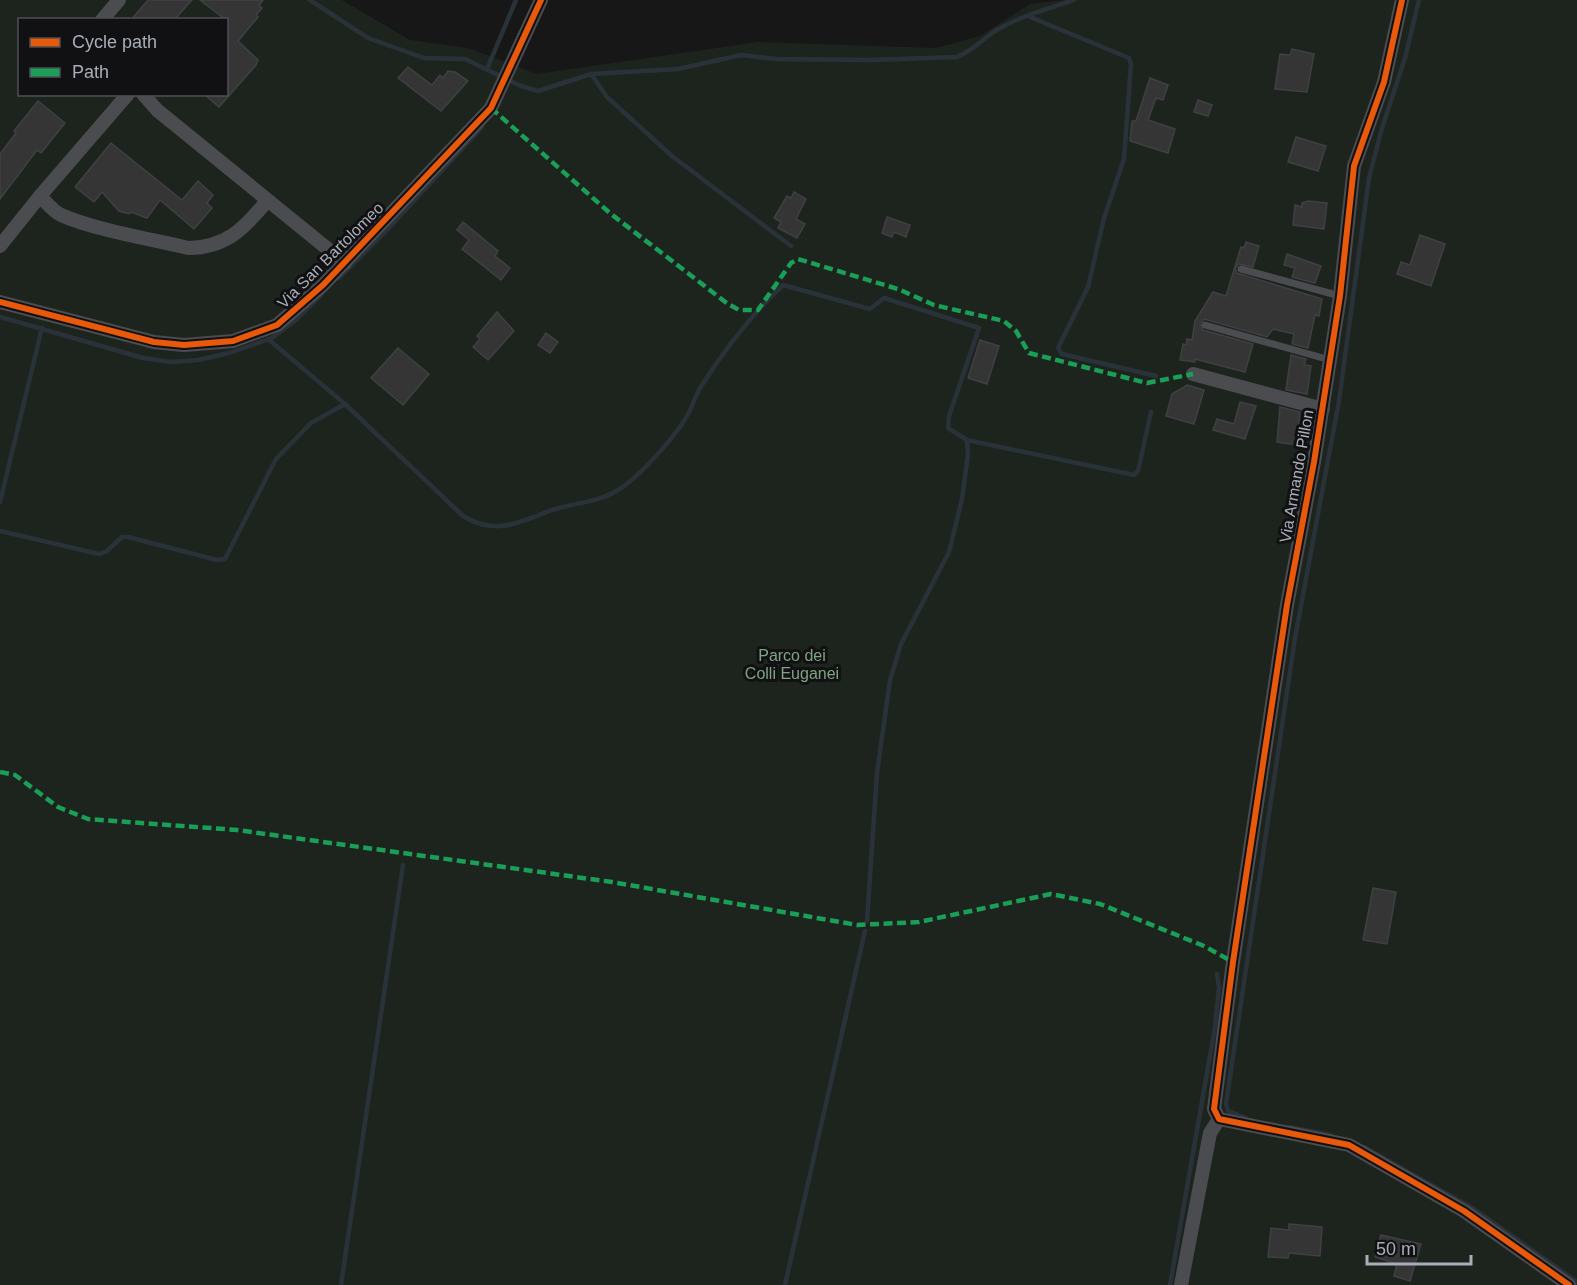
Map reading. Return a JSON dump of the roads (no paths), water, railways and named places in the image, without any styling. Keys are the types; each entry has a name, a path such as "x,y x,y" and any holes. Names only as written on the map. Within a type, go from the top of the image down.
{"street":[{"path":"104,18 119,0"},
{"name":"Via San Bartolomeo","path":"0,302 154,342 210,344 254,335 277,325 298,309 345,263 491,108 541,0"},
{"name":"Via Armando Pillon","path":"1219,1119 1214,1109 1233,962 1287,605 1323,409 1340,296 1354,166 1384,82 1402,0"},
{"path":"0,246 126,96"},
{"path":"145,96 158,110 266,202 345,263"},
{"path":"40,196 60,214 188,248 222,243 237,234 266,202"},
{"path":"1193,374 1323,409"},
{"path":"1181,1285 1210,1133 1219,1119 1349,1145 1464,1211 1569,1285"}],"lane":[{"path":"1241,269 1340,296"},
{"path":"1205,325 1330,360"}],"waterway":[{"path":"310,0 368,38 424,58 465,59 521,86 538,91 591,74 678,69 741,55 776,59 870,60 957,57 1004,26 1074,0"},
{"path":"487,69 516,0"},
{"path":"1246,1118 1228,1111 1226,1104 1295,638 1339,401 1369,178 1382,128 1405,58 1419,0"},
{"path":"1030,17 1129,58 1131,64 1124,159 1104,218 1088,287 1058,348 1062,354 1156,376"},
{"path":"591,74 607,97 672,156 791,246"},
{"path":"339,278 386,231 482,127"},
{"path":"268,339 345,404 463,516 474,522 495,526 506,526 557,508 602,498 618,490 635,477 678,429 689,413 700,388 738,334 783,285 870,309 884,298 979,328 949,416 948,428 967,440 1134,475 1138,471 1151,412"},
{"path":"0,317 143,358 171,362 198,360 229,353 272,338 297,319 322,294"},
{"path":"0,502 42,328"},
{"path":"0,531 99,554 107,551 122,537 128,537 217,560 225,559 276,459 311,423 345,404"},
{"path":"867,921 877,773 890,680 901,644 949,552 962,499 968,454 967,440"},
{"path":"341,1285 403,865"},
{"path":"785,1285 865,931"},
{"path":"1170,1285 1215,1027 1219,987 1217,974"},
{"path":"1289,1127 1331,1135"},
{"path":"1364,1147 1474,1209 1577,1282"}],"park label":[{"name":"Parco dei Colli Euganei","path":"792,664"}]}
